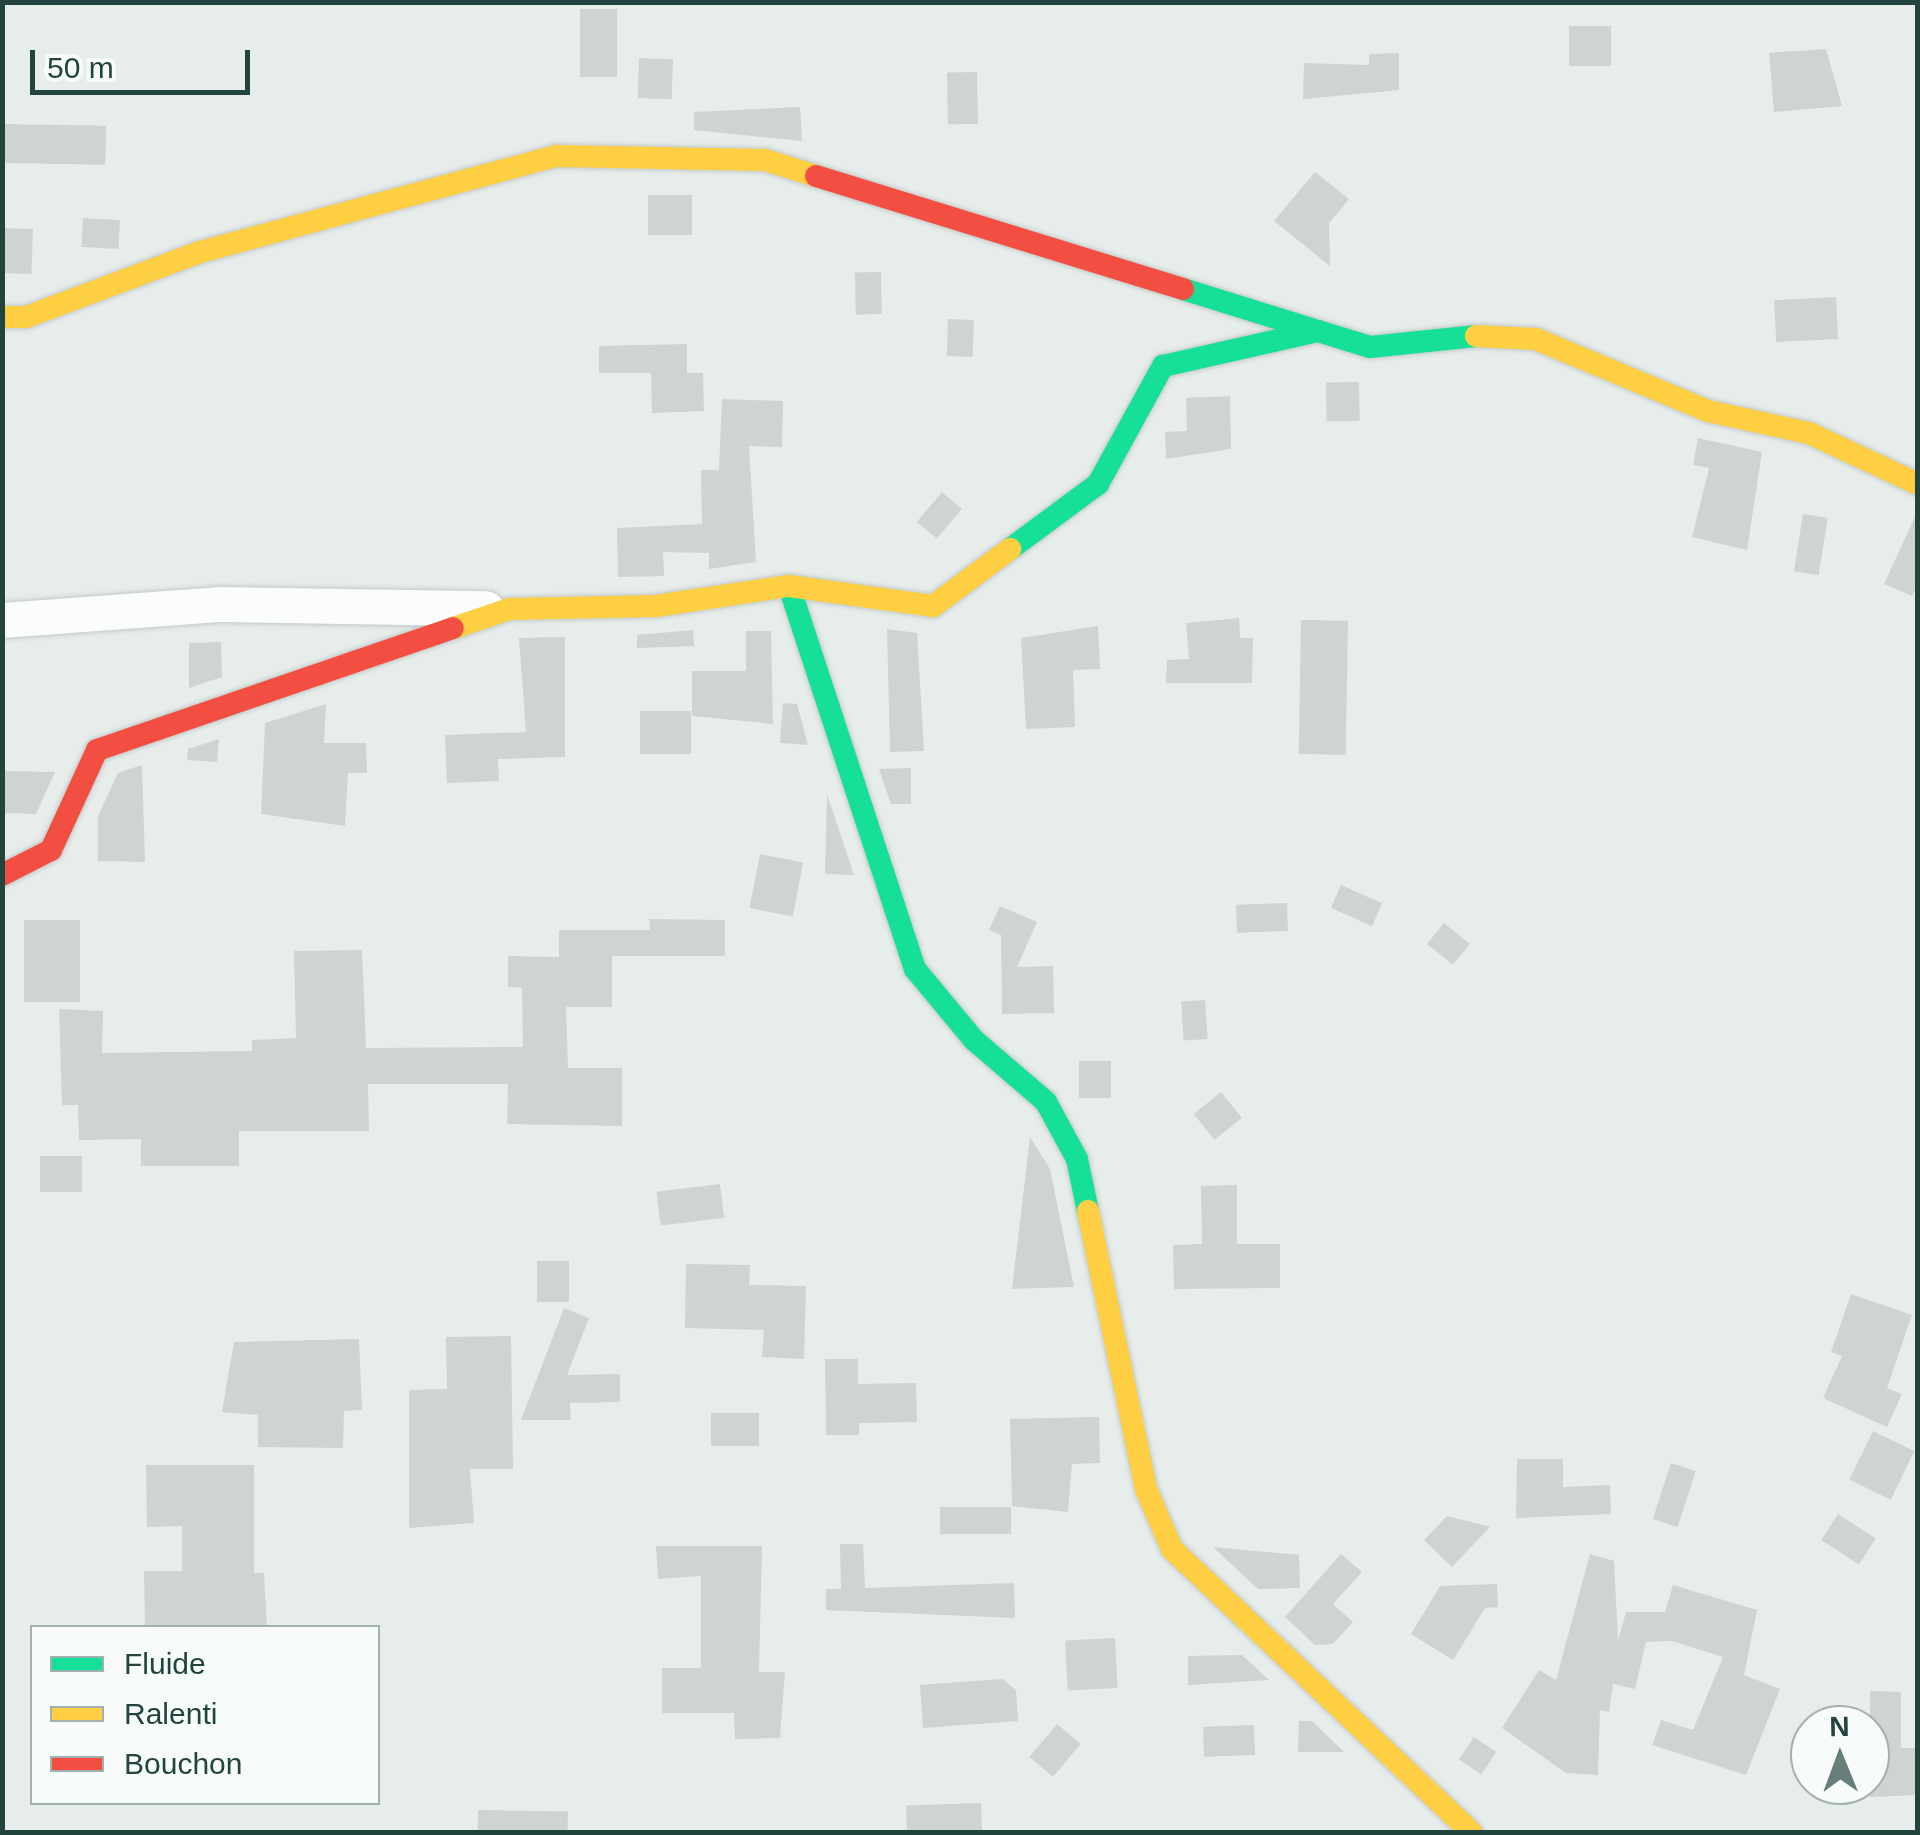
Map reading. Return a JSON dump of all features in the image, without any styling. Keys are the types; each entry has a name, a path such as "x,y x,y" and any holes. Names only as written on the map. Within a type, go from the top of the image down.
{"street":[{"path":"2,317 26,317 200,252 557,156 766,160 1370,347 1494,334 1536,339 1708,412 1809,433 1918,484"},
{"path":"2,620 218,604 509,609 656,606 789,586 934,606 1098,484 1163,366 1318,331"},
{"path":"789,586 914,969 974,1040 1046,1102 1077,1159 1146,1489 1172,1549 1470,1832"},
{"path":"2,875 51,850 97,750 509,609"}],"building":[{"path":"580,9 617,9 617,77 580,77"},
{"path":"1569,26 1611,26 1611,66 1569,66"},
{"path":"1826,49 1842,106 1774,112 1769,53"},
{"path":"1399,53 1399,90 1303,99 1304,63 1369,65 1369,54"},
{"path":"639,58 673,59 672,99 638,98"},
{"path":"977,72 978,124 948,125 947,73"},
{"path":"800,107 802,141 694,130 694,112"},
{"path":"2,124 106,126 105,165 2,163"},
{"path":"1315,172 1349,199 1329,223 1330,266 1274,221"},
{"path":"648,195 692,195 692,235 648,235"},
{"path":"83,218 120,220 118,249 81,247"},
{"path":"2,228 33,229 31,274 2,273"},
{"path":"855,272 881,272 882,314 856,314"},
{"path":"1836,297 1838,339 1776,342 1774,300"},
{"path":"948,319 974,320 973,357 947,356"},
{"path":"687,344 687,373 703,373 704,411 652,413 651,373 599,373 599,346"},
{"path":"1359,382 1360,421 1327,422 1326,383"},
{"path":"1230,396 1231,449 1166,459 1165,432 1187,431 1186,398"},
{"path":"722,399 783,401 782,447 749,446 756,562 709,569 709,553 663,552 664,576 618,577 617,528 702,524 701,470 719,470"},
{"path":"1698,438 1762,452 1747,550 1692,537 1709,468 1693,465"},
{"path":"942,492 962,509 937,539 917,522"},
{"path":"1917,512 1918,583 1912,596 1884,584"},
{"path":"1803,514 1828,518 1819,575 1794,571"},
{"path":"1239,618 1240,638 1253,638 1252,683 1166,683 1167,660 1189,659 1186,623"},
{"path":"1301,620 1348,621 1346,755 1299,754"},
{"path":"1098,626 1100,669 1073,670 1075,727 1026,729 1021,638"},
{"path":"887,629 917,633 924,751 890,752"},
{"path":"693,630 694,646 637,648 637,635"},
{"path":"746,631 771,631 773,724 692,716 692,671 746,671"},
{"path":"565,637 565,757 498,759 499,781 447,783 445,735 526,732 519,638"},
{"path":"221,642 222,677 189,688 189,643"},
{"path":"783,703 797,704 808,745 780,743"},
{"path":"326,704 324,743 366,743 367,773 348,773 345,826 261,814 265,723"},
{"path":"640,711 691,711 691,754 640,754"},
{"path":"219,739 217,762 187,760 188,749"},
{"path":"142,765 145,862 98,861 98,816 118,773"},
{"path":"911,768 911,804 891,804 879,769"},
{"path":"2,771 55,772 36,814 2,813"},
{"path":"827,794 854,875 825,874"},
{"path":"760,854 803,862 793,916 750,908"},
{"path":"1341,885 1382,903 1372,926 1331,908"},
{"path":"1287,903 1288,931 1237,933 1236,905"},
{"path":"1000,906 1037,922 1017,967 1053,966 1054,1013 1002,1014 1001,935 989,930"},
{"path":"649,919 725,920 725,956 612,956 612,1007 566,1007 568,1068 622,1068 622,1126 507,1124 508,1084 368,1084 369,1131 239,1131 239,1166 141,1166 141,1139 79,1140 78,1105 62,1105 59,1009 103,1011 102,1053 252,1051 252,1040 296,1038 294,951 362,950 366,1048 523,1047 522,988 508,987 508,956 559,957 559,930 650,930"},
{"path":"24,920 80,920 80,1002 24,1002"},
{"path":"1444,923 1470,944 1453,965 1427,944"},
{"path":"1205,1000 1208,1039 1184,1041 1181,1002"},
{"path":"1079,1061 1111,1061 1111,1098 1079,1098"},
{"path":"1221,1092 1242,1118 1215,1140 1194,1114"},
{"path":"1030,1137 1050,1169 1074,1287 1012,1289"},
{"path":"40,1156 82,1156 82,1192 40,1192"},
{"path":"720,1184 724,1218 661,1226 656,1192"},
{"path":"1237,1185 1237,1244 1280,1244 1280,1288 1174,1289 1173,1245 1202,1244 1201,1186"},
{"path":"537,1261 569,1261 569,1302 537,1302"},
{"path":"686,1264 750,1265 749,1285 806,1286 804,1359 762,1357 764,1330 685,1328"},
{"path":"1851,1294 1912,1315 1887,1388 1902,1394 1887,1427 1823,1398 1842,1356 1831,1352"},
{"path":"564,1308 589,1318 567,1375 620,1374 620,1402 570,1403 571,1420 521,1420"},
{"path":"511,1336 513,1469 470,1469 474,1523 409,1528 409,1390 447,1389 446,1337"},
{"path":"359,1339 362,1410 344,1411 343,1448 258,1447 258,1415 222,1412 234,1342"},
{"path":"825,1359 858,1359 858,1384 916,1383 917,1422 859,1423 859,1435 826,1435"},
{"path":"711,1413 759,1413 759,1446 711,1446"},
{"path":"1099,1417 1100,1463 1072,1464 1068,1512 1012,1506 1010,1419"},
{"path":"1873,1431 1914,1451 1891,1500 1849,1480"},
{"path":"1517,1459 1563,1459 1563,1487 1610,1485 1611,1514 1516,1518"},
{"path":"1671,1463 1696,1471 1677,1527 1653,1519"},
{"path":"146,1465 254,1465 254,1573 264,1573 267,1625 145,1625 144,1571 182,1571 182,1526 147,1527"},
{"path":"940,1507 1011,1507 1011,1534 940,1534"},
{"path":"1838,1514 1876,1539 1859,1565 1821,1540"},
{"path":"1447,1516 1490,1527 1452,1567 1424,1540"},
{"path":"840,1544 863,1544 865,1588 1014,1583 1015,1618 826,1610 826,1589 841,1589"},
{"path":"656,1546 762,1546 759,1672 785,1672 780,1738 735,1739 734,1713 662,1713 662,1668 701,1668 701,1576 658,1579"},
{"path":"1213,1547 1299,1555 1300,1588 1258,1589"},
{"path":"1341,1554 1362,1572 1333,1604 1353,1622 1333,1644 1315,1645 1285,1617"},
{"path":"1590,1554 1614,1561 1618,1641 1626,1612 1665,1612 1673,1585 1757,1610 1744,1675 1780,1689 1746,1775 1652,1745 1661,1720 1693,1730 1723,1657 1672,1641 1646,1642 1635,1689 1613,1684 1609,1712 1600,1710 1598,1775 1566,1773 1502,1728 1539,1670 1556,1680"},
{"path":"1497,1584 1498,1607 1485,1608 1453,1660 1411,1634 1440,1586"},
{"path":"1115,1638 1118,1688 1068,1691 1065,1641"},
{"path":"1242,1655 1269,1680 1188,1685 1188,1656"},
{"path":"1002,1679 1016,1690 1018,1721 923,1728 920,1685"},
{"path":"1870,1691 1901,1692 1901,1748 1918,1748 1918,1795 1890,1796 1890,1705 1870,1705"},
{"path":"1299,1721 1312,1721 1344,1752 1298,1752"},
{"path":"1057,1724 1081,1744 1053,1777 1029,1757"},
{"path":"1254,1725 1255,1755 1204,1757 1203,1727"},
{"path":"1474,1737 1496,1752 1481,1774 1459,1759"},
{"path":"981,1803 982,1832 907,1832 906,1806"},
{"path":"478,1810 568,1812 568,1832 478,1832"}],"traffic: fast":[{"path":"1183,289 1318,331"},
{"path":"1010,549 1098,484 1163,366 1318,331 1370,347 1476,336"},
{"path":"789,586 915,969 974,1040 1046,1102 1077,1159 1088,1211"}],"traffic: slow":[{"path":"2,317 26,317 200,252 557,156 765,160 816,176"},
{"path":"1476,336 1536,339 1708,411 1809,433 1918,484"},
{"path":"453,628 509,609 656,606 789,586 933,606 1010,549"},
{"path":"1088,1211 1146,1489 1172,1549 1471,1832"}],"traffic: jam":[{"path":"816,176 1183,289"},
{"path":"2,875 51,850 97,750 453,628"}]}
